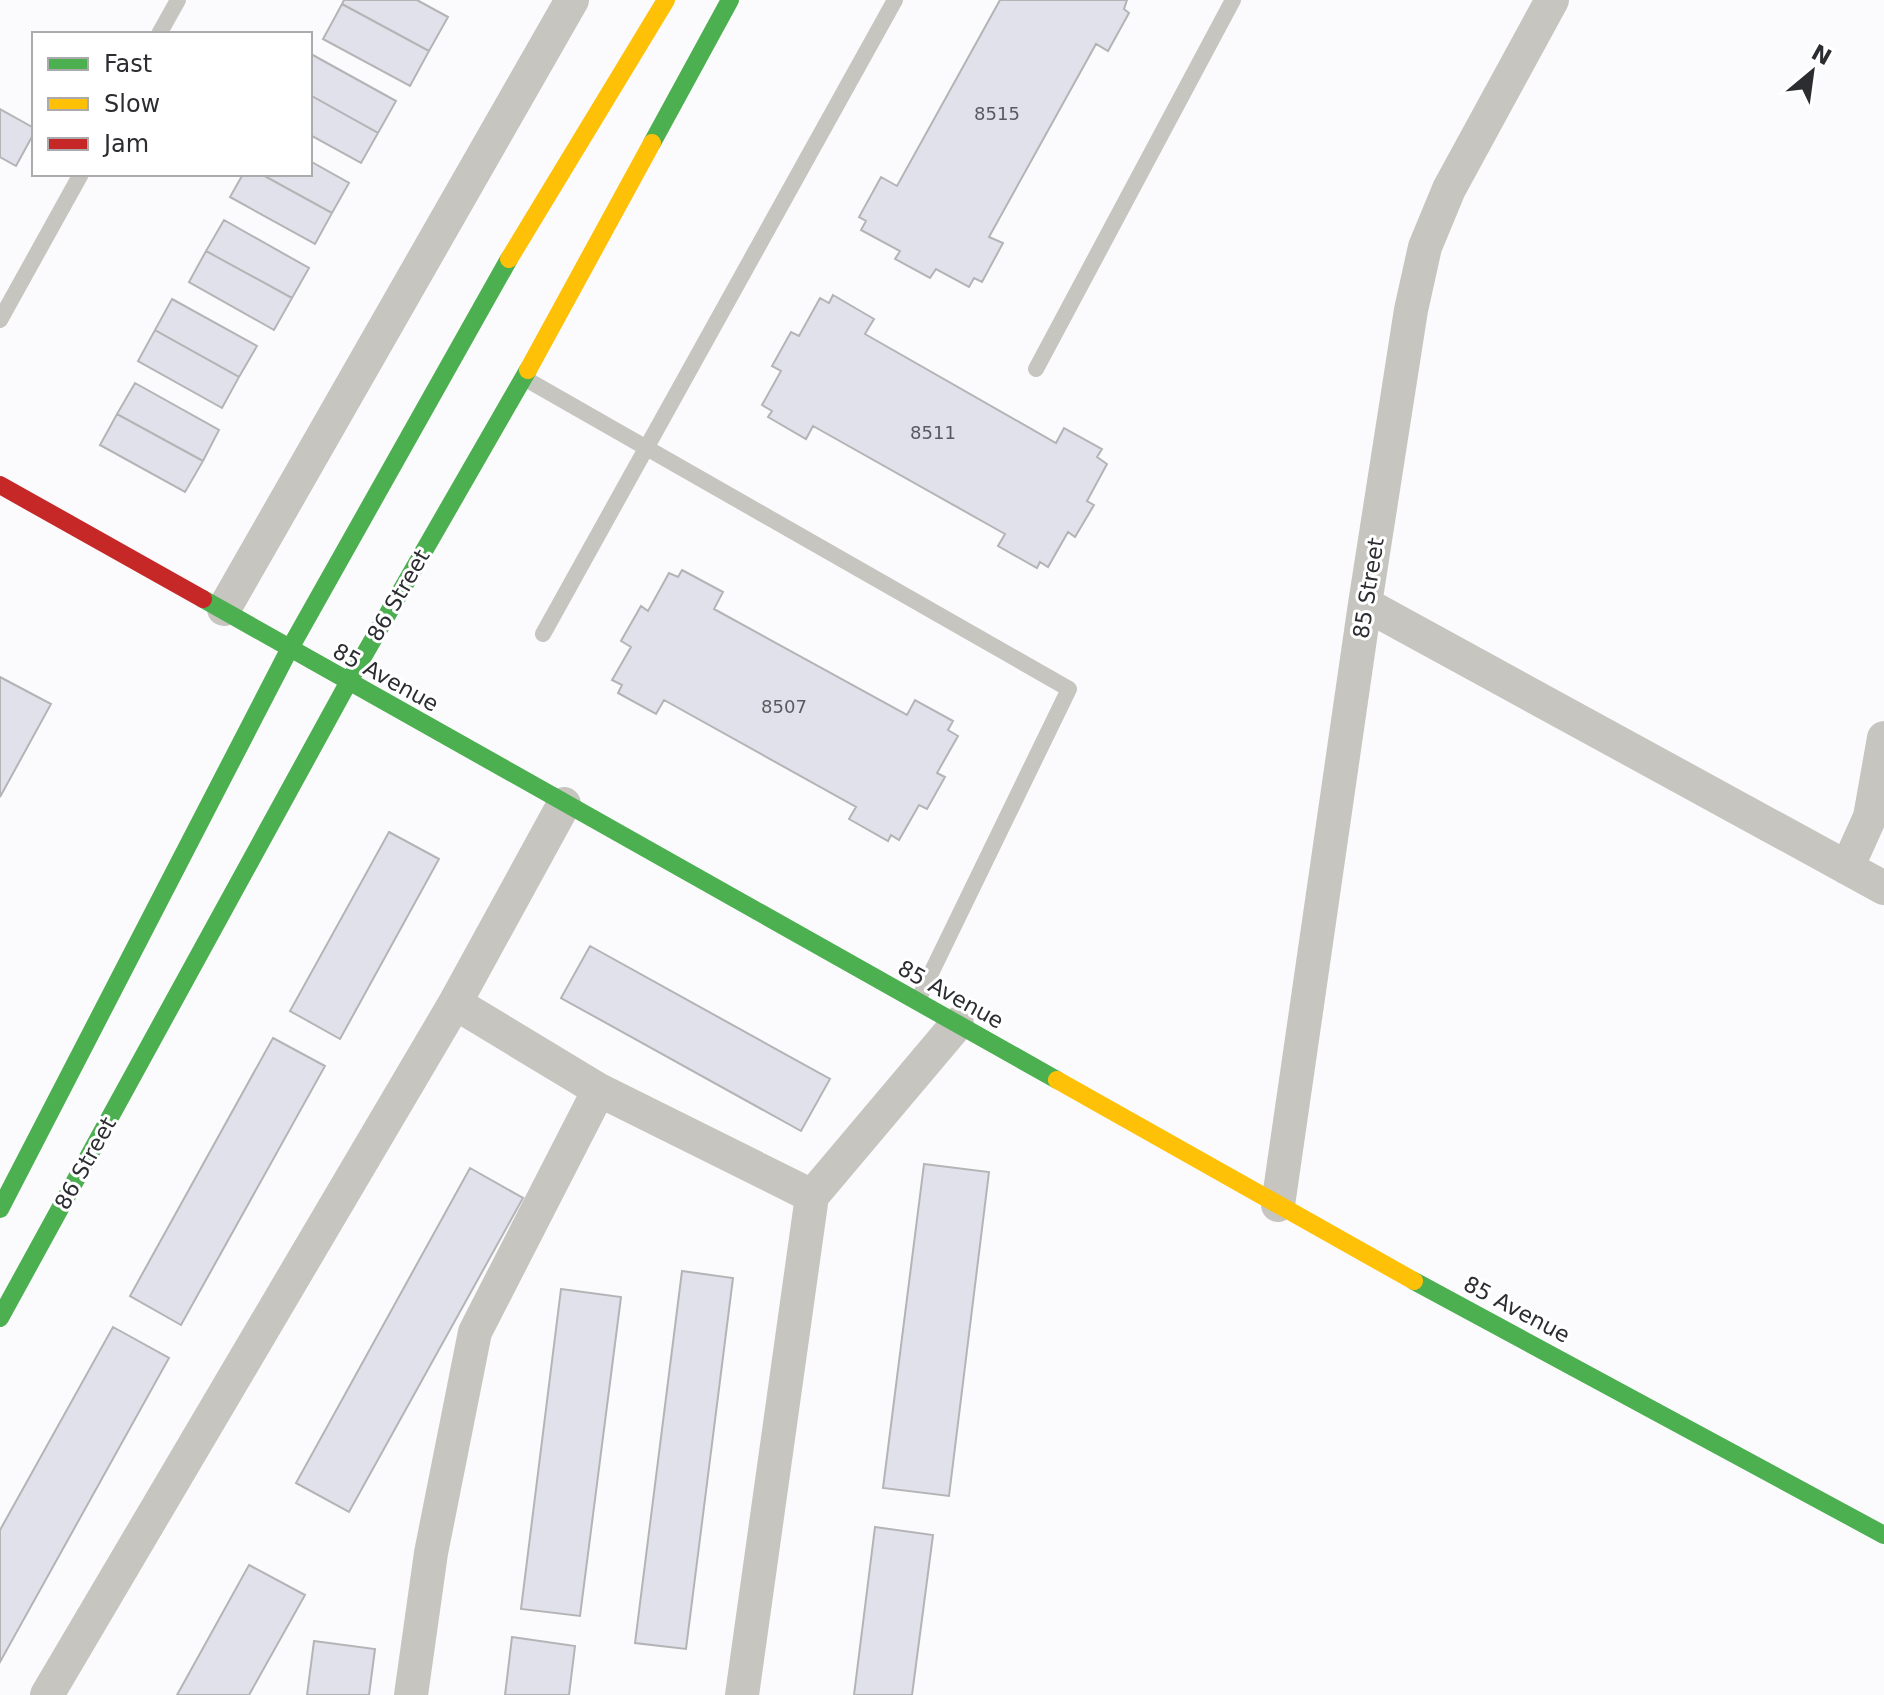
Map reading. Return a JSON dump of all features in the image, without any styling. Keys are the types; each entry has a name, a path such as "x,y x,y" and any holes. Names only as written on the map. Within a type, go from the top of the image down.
{"main road":[{"path":"0,1209 289,650 522,235 666,0"},
{"name":"86 Street","path":"0,1318 348,683 524,378 730,0"},
{"name":"85 Avenue","path":"0,485 1387,1266 1884,1535"}],"street":[{"path":"224,609 572,0"},
{"name":"85 Street","path":"1278,1205 1365,604 1411,310 1425,247 1449,189 1552,0"},
{"path":"1365,604 1884,888"},
{"path":"1847,868 1870,817 1884,738"},
{"path":"47,1695 455,1003 564,804"},
{"path":"455,1003 599,1090 812,1196"},
{"path":"742,1695 812,1196 957,1024"},
{"path":"411,1695 431,1553 475,1332 599,1090"}],"lane":[{"path":"160,32 178,0"},
{"path":"543,634 895,0"},
{"path":"1036,369 1233,0"},
{"path":"0,320 80,176"},
{"path":"524,378 1069,689 917,1002"}],"building":[{"path":"344,0 417,0 448,17 429,51 342,4"},
{"path":"1000,0 1127,0 1124,9 1129,13 1108,51 1096,44 989,237 1003,243 982,282 974,278 969,287 936,269 930,278 895,259 900,251 861,230 866,221 859,217 881,177 897,186"},
{"path":"342,4 429,51 410,86 323,39"},
{"path":"312,55 396,101 378,133 312,96"},
{"path":"312,96 378,133 361,163 312,136"},
{"path":"0,109 32,127 32,137 16,166 0,157"},
{"path":"312,162 349,183 332,213 265,176 312,176"},
{"path":"242,176 265,176 332,213 315,244 230,197"},
{"path":"224,220 309,268 292,298 206,251"},
{"path":"206,251 292,298 274,330 189,282"},
{"path":"833,295 874,319 865,334 1056,443 1064,428 1102,449 1097,457 1107,464 1087,501 1094,505 1075,537 1068,532 1048,567 1040,562 1037,568 998,546 1005,534 813,426 806,439 768,417 772,411 762,405 781,371 772,366 791,332 799,336 820,298 829,303"},
{"path":"172,299 257,346 239,377 155,330"},
{"path":"155,330 239,377 222,408 138,361"},
{"path":"135,383 219,430 203,461 117,414"},
{"path":"117,414 203,461 185,492 100,445"},
{"path":"682,570 723,592 714,609 907,715 915,700 953,721 948,730 958,736 937,773 945,777 927,809 919,805 899,840 891,835 888,841 849,819 856,807 664,700 656,714 618,693 622,685 612,680 631,647 621,641 641,606 648,611 669,573 678,577"},
{"path":"0,677 51,704 0,797"},
{"path":"389,832 439,859 340,1039 290,1011"},
{"path":"590,946 830,1079 801,1131 561,998"},
{"path":"273,1038 325,1066 181,1325 130,1296"},
{"path":"924,1164 989,1172 949,1496 883,1488"},
{"path":"470,1168 523,1198 349,1512 296,1483"},
{"path":"682,1271 733,1278 686,1649 635,1643"},
{"path":"561,1289 621,1297 580,1616 521,1609"},
{"path":"113,1327 169,1358 0,1662 0,1530"},
{"path":"875,1527 933,1535 912,1695 854,1695"},
{"path":"249,1565 305,1595 249,1695 177,1695"},
{"path":"512,1637 575,1646 569,1695 505,1695"},
{"path":"314,1641 375,1649 369,1695 307,1695"}],"traffic: fast":[{"path":"652,143 730,0"},
{"path":"0,1209 289,650 509,259"},
{"path":"0,1318 348,683 528,370"},
{"path":"203,599 1057,1080"},
{"path":"1414,1281 1884,1535"}],"traffic: slow":[{"path":"509,259 666,0"},
{"path":"528,370 652,143"},
{"path":"1057,1080 1414,1281"}],"traffic: jam":[{"path":"0,485 203,599"}]}
